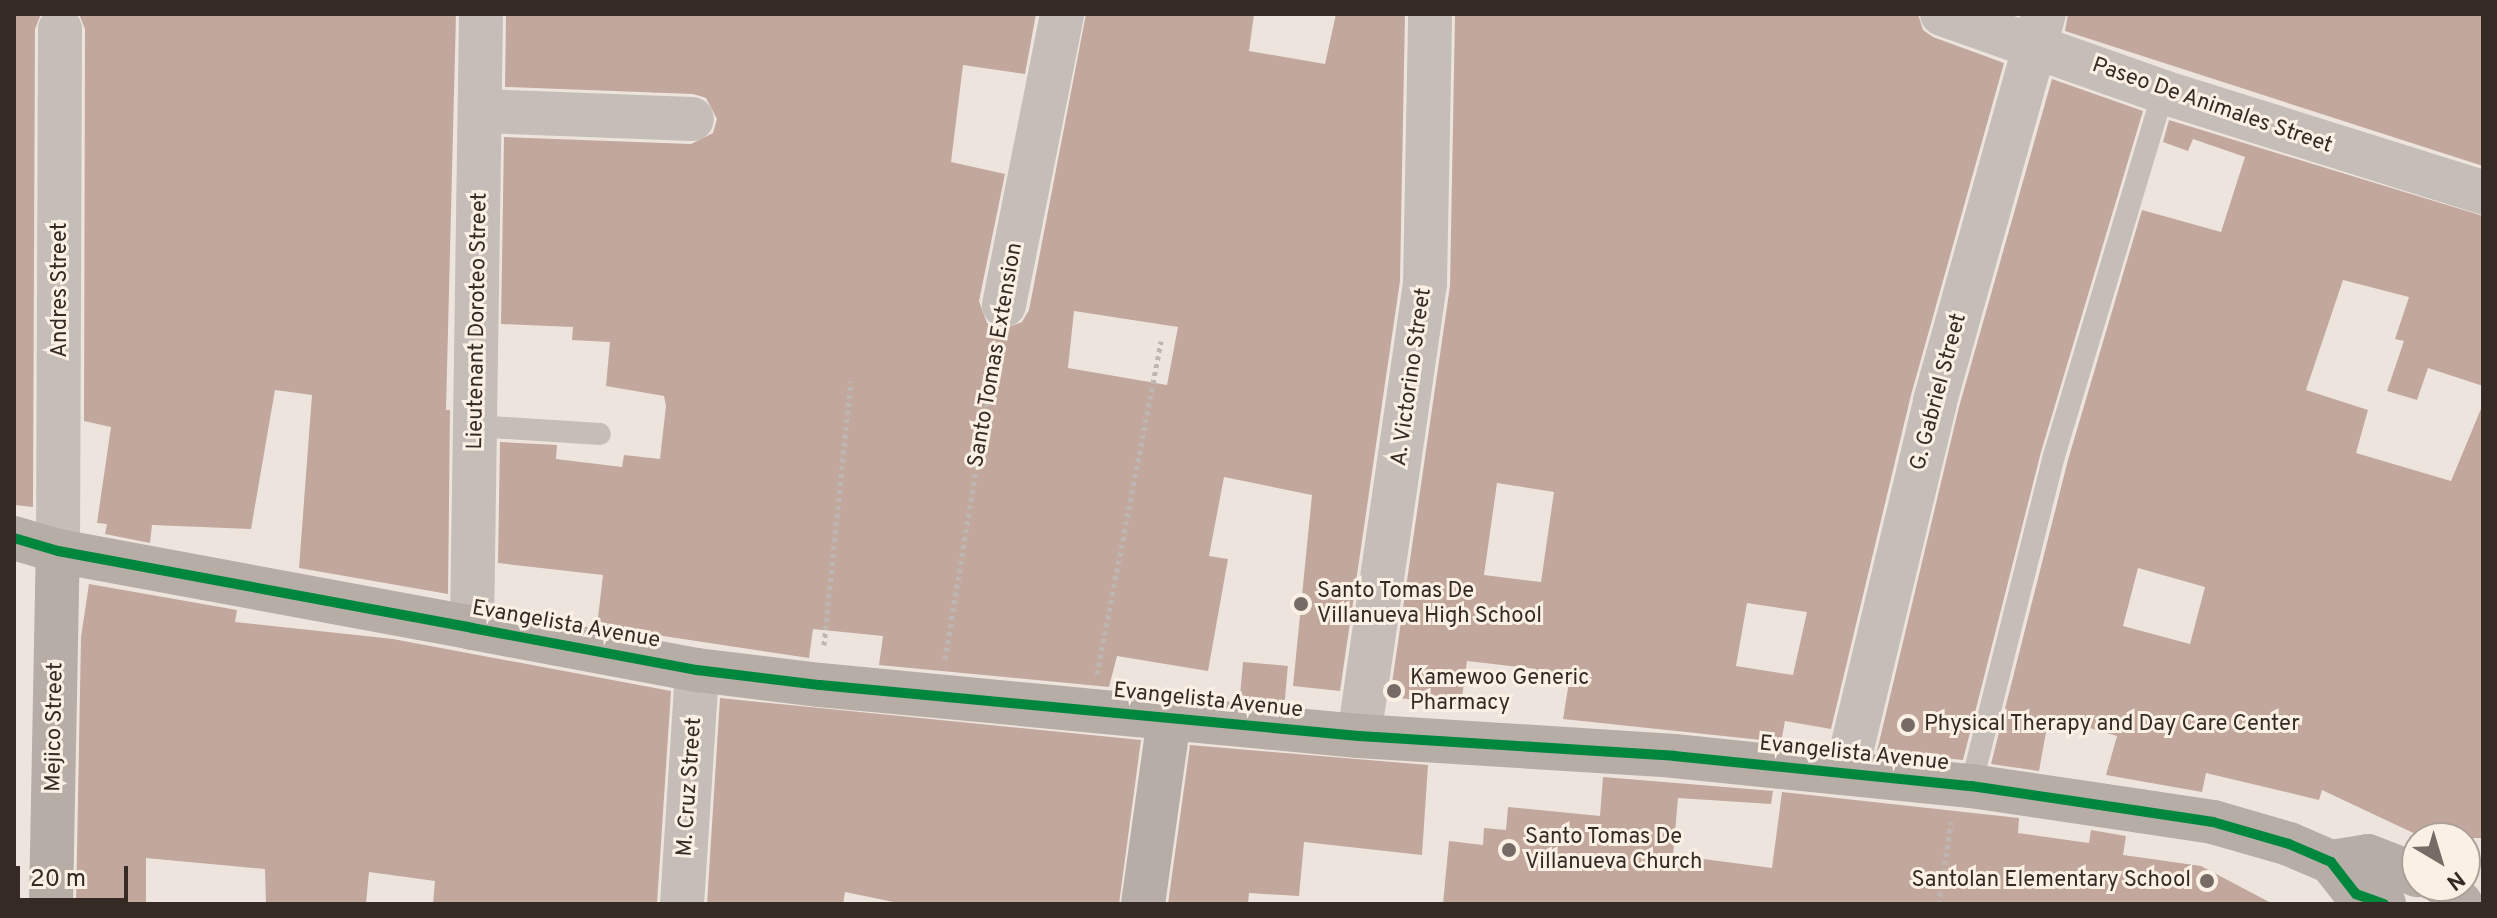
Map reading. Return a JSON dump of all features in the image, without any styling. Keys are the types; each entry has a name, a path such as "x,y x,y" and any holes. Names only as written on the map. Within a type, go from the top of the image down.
{"street":[{"name":"Lieutenant Doroteo Street","path":"472,628 483,111 481,14"},
{"name":"Santo Tomas Extension","path":"1004,305 1062,14"},
{"name":"A. Victorino Street","path":"1359,736 1425,283 1430,14"},
{"name":"Paseo De Animales Street","path":"1942,14 2038,29 2163,92 2483,192"},
{"name":"Andres Street","path":"58,551 60,29"},
{"name":"G. Gabriel Street","path":"1846,773 1935,401 2038,29"},
{"path":"483,111 692,119"},
{"name":"Evangelista Avenue","path":"14,538 58,551 697,670 938,698 1090,708 1359,736 1846,773 1963,785 2213,822 2331,862 2368,856 2401,869"},
{"name":"Mejico Street","path":"51,904 58,551"},
{"name":"M. Cruz Street","path":"682,904 697,670"},
{"path":"1143,904 1169,718"},
{"path":"2331,862 2356,894 2384,904"}],"lane":[{"path":"1963,785 2059,440 2163,92"},
{"path":"476,426 600,434"}],"path":[{"path":"1090,708 1161,341"},
{"path":"820,685 851,381"},
{"path":"1939,904 1963,785"}],"building":[{"path":"14,14 41,14 35,29 33,507 14,505"},
{"path":"79,14 456,14 446,410 450,410 448,594 299,568 312,395 275,390 251,529 152,525 150,543 105,534 107,524 97,523 111,427 84,421 85,29"},
{"path":"506,14 1036,14 1025,74 963,65 951,162 1005,174 979,301 987,323 1000,330 1022,322 1029,310 1086,14 1254,14 1249,51 1325,64 1336,14 1405,14 1400,281 1340,691 1293,686 1312,495 1224,477 1209,556 1228,559 1208,671 1117,656 1109,687 879,665 883,636 813,629 809,658 597,626 603,575 498,563 500,442 557,445 556,459 622,467 624,455 660,459 666,406 664,396 606,386 610,342 572,340 573,327 501,324 504,137 691,144 713,133 717,119 706,98 693,94 505,87","holes":["1074,311 1178,327 1167,385 1068,368"]},
{"path":"1455,14 1918,14 1923,30 1933,37 2004,63 1911,395 1831,729 1785,721 1781,742 1563,719 1569,682 1535,678 1536,669 1467,661 1461,705 1390,697 1450,286","holes":["1497,483 1554,492 1541,582 1484,575","1747,603 1807,612 1793,675 1736,666"]},
{"path":"2068,14 2483,14 2483,166 2065,31"},
{"path":"2052,79 2143,111 2041,452 1963,760 1877,751 1959,407"},
{"path":"2169,120 2483,216 2483,386 2428,368 2417,400 2387,391 2404,341 2395,339 2409,297 2343,280 2306,390 2368,410 2356,453 2451,481 2483,404 2483,838 2481,822 2401,822 2401,827 2322,790 2319,800 2206,773 2202,792 2106,775 2117,736 2049,716 2039,771 1991,764 2068,460 2142,210 2221,232 2245,157 2193,139 2188,151 2163,142","holes":["2138,568 2205,587 2190,644 2123,626"]},
{"path":"89,584 237,610 235,622 393,639 671,691 657,904 433,904 435,881 369,872 366,904 266,904 265,869 146,858 146,904 76,904 81,637"},
{"path":"1243,662 1288,666 1285,704 1240,700"},
{"path":"720,698 1141,740 1119,904 903,904 845,892 843,904 707,904"},
{"path":"1190,745 1428,765 1422,855 1304,842 1299,896 1249,893 1248,904 1168,904"},
{"path":"1603,777 1773,791 1771,804 1678,798 1673,855 1772,868 1782,792 2019,818 2018,833 2089,843 2091,830 2126,836 2123,855 2201,866 2273,904 1443,904 1449,841 1483,845 1484,828 1506,830 1508,807 1600,816"}],"cycle path":[{"path":"14,538 58,551 697,670 820,685 1359,736 1674,756 1971,786 2213,822 2289,844 2331,862 2356,894 2384,904"}],"place":[{"name":"Santo Tomas De Villanueva High School","path":"1301,604"},
{"name":"Kamewoo Generic Pharmacy","path":"1394,691"},
{"name":"Physical Therapy and Day Care Center","path":"1908,725"},
{"name":"Santo Tomas De Villanueva Church","path":"1509,850"},
{"name":"Santolan Elementary School","path":"2207,881"}]}
